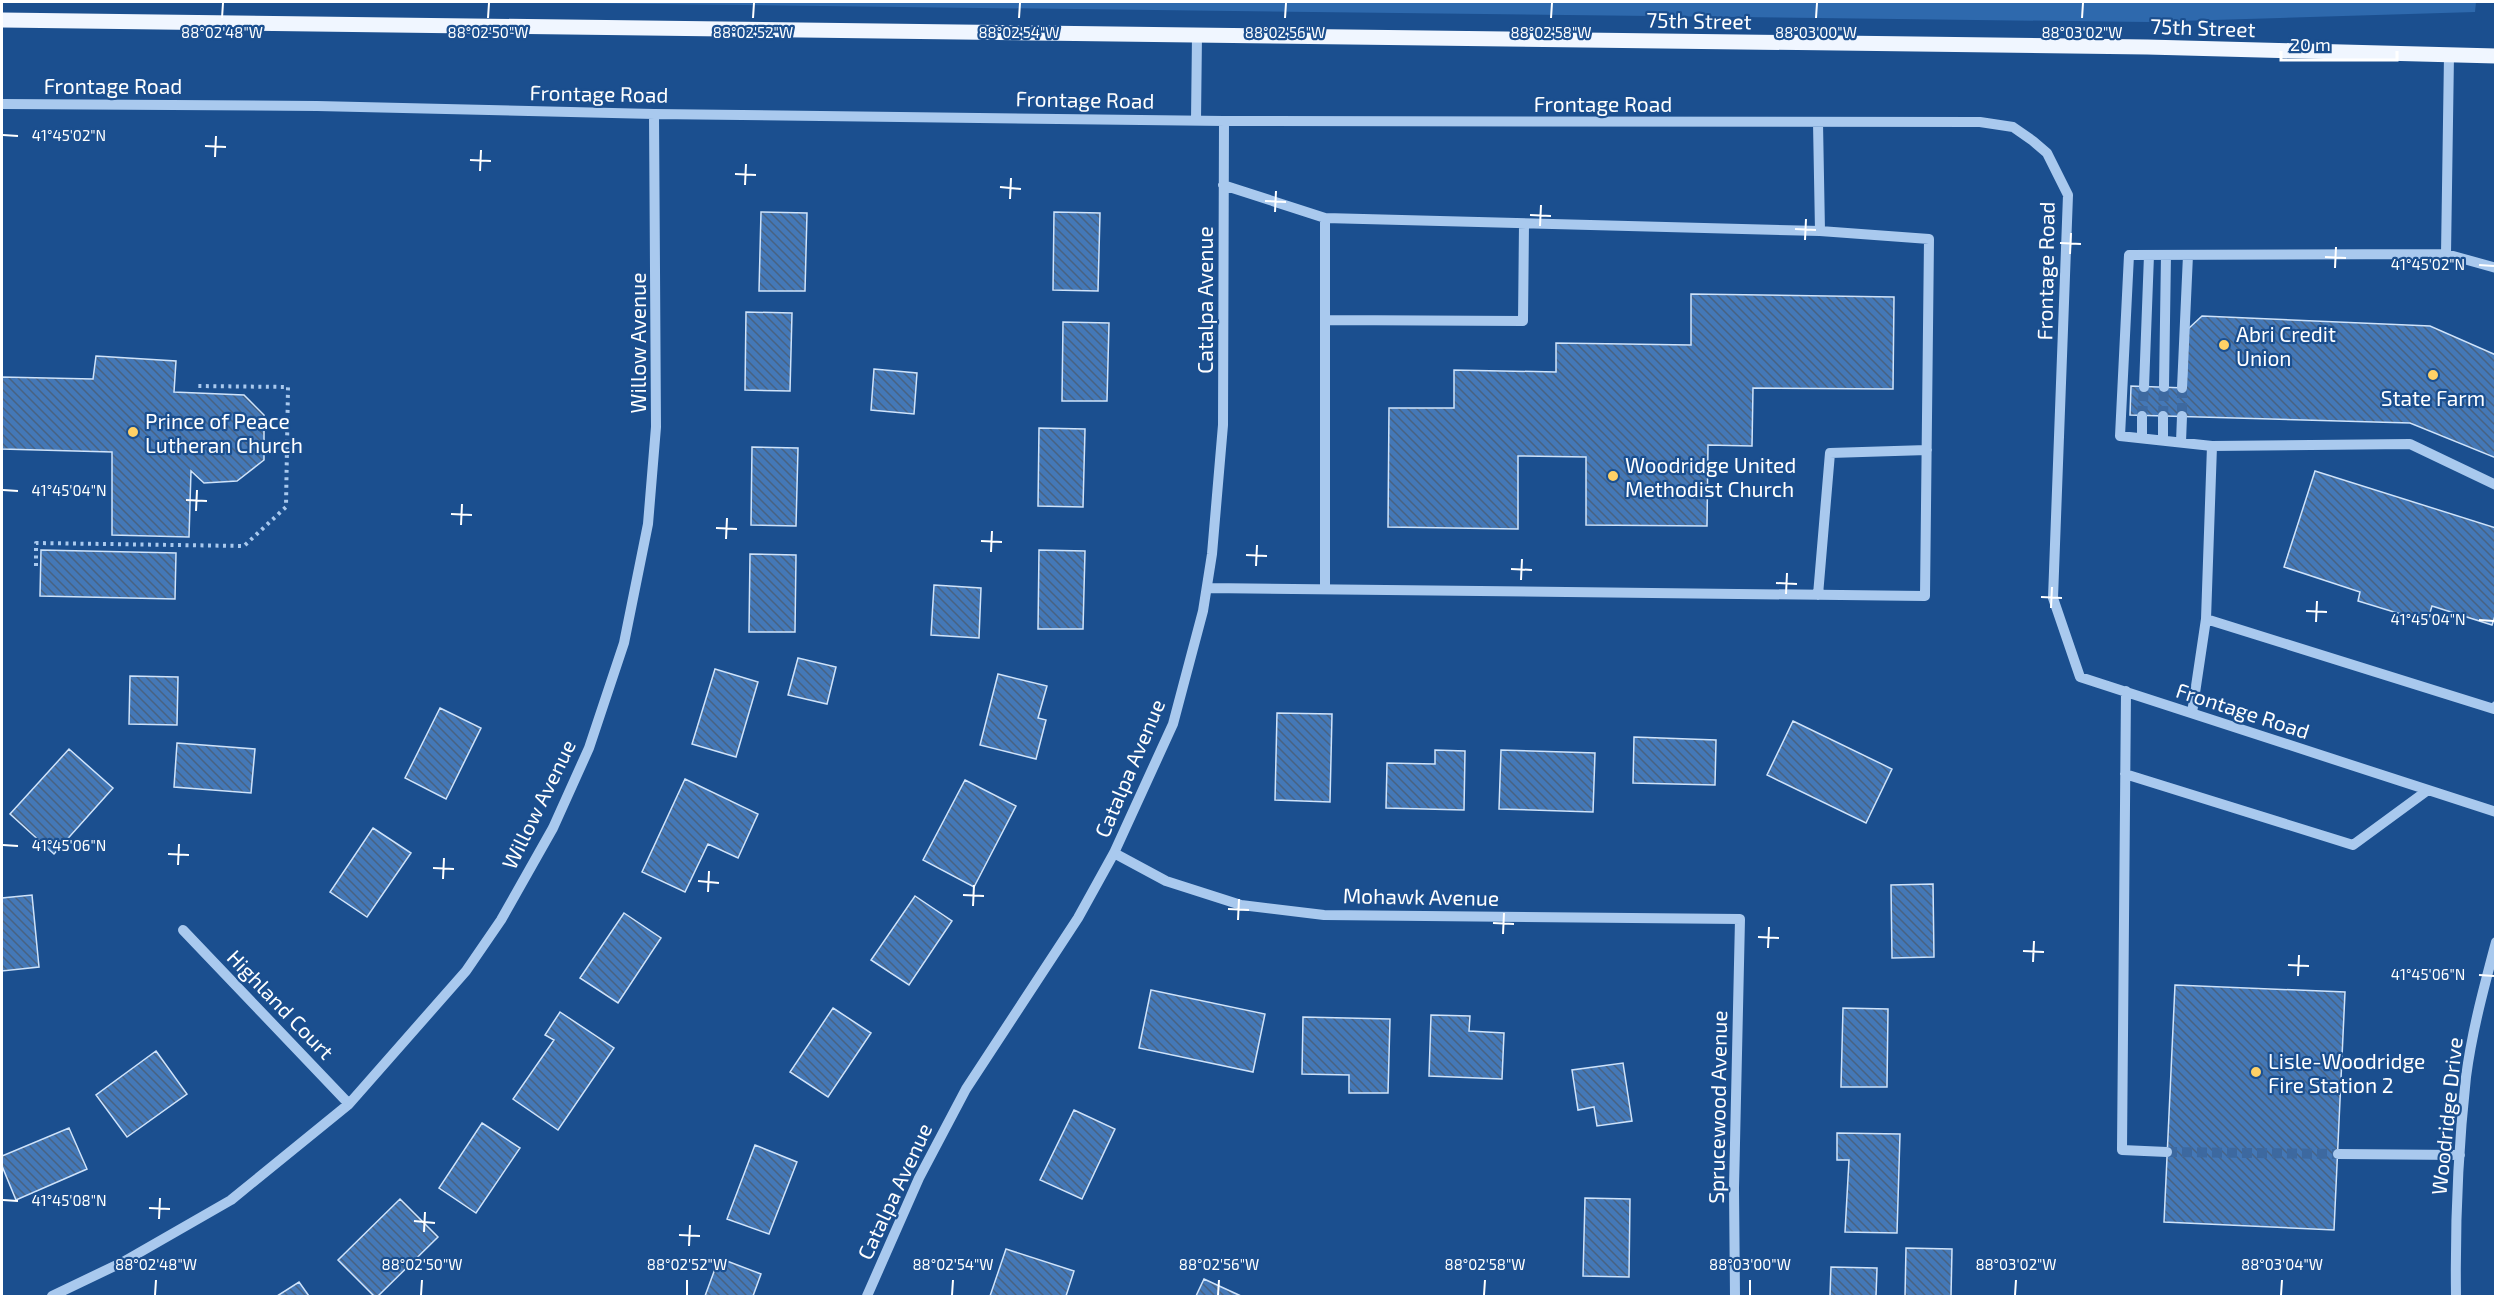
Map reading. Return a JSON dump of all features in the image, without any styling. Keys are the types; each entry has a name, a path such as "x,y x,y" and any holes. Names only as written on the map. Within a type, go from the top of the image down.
{"main road":[{"name":"75th Street","path":"2,20 2147,47 2496,56"}],"street":[{"path":"1197,35 1196,120 1224,121"},
{"path":"2446,254 2449,55"},
{"name":"Frontage Road","path":"2,104 337,106 654,114 1196,120"},
{"name":"Willow Avenue","path":"52,1296 64,1294 172,1236 231,1200 349,1104 466,971 501,920 553,828 589,748 624,643 648,525 656,427 654,114"},
{"name":"Frontage Road","path":"1224,121 1980,122 2013,127 2047,153 2068,195 2053,598 2080,677 2496,812"},
{"name":"Catalpa Avenue","path":"867,1296 919,1178 966,1089 1078,918 1114,853 1173,724 1189,671 1207,588 1223,425 1224,121"},
{"path":"1818,123 1820,231"},
{"path":"1207,588 1925,596 1929,239 1820,231 1325,218 1223,185"},
{"path":"1325,218 1325,589"},
{"path":"1325,320 1523,321 1524,224"},
{"path":"2496,268 2446,254 2129,255 2120,436 2212,446 2410,444 2496,485"},
{"path":"2144,387 2149,255"},
{"path":"2164,387 2166,255"},
{"path":"2182,388 2188,255"},
{"path":"2142,416 2142,438"},
{"path":"2163,416 2163,440"},
{"path":"2181,442 2182,416"},
{"path":"2192,713 2206,619 2212,446"},
{"path":"1818,595 1830,453 1927,450"},
{"path":"2206,619 2494,709 2496,706"},
{"path":"2126,691 2122,1150 2168,1152"},
{"path":"2125,774 2353,845 2428,790"},
{"name":"Mohawk Avenue","path":"1114,853 1166,881 1241,905 1324,915 1740,919"},
{"name":"Sprucewood Avenue","path":"1735,1296 1734,1188 1740,919"},
{"name":"Highland Court","path":"183,930 349,1104"},
{"name":"Woodridge Drive","path":"2456,1296 2455,1213 2467,1075 2481,1000 2496,942"},
{"path":"2338,1154 2460,1155"}],"path":[{"path":"36,566 36,543 244,546 286,507 288,387 195,386"}],"shaded area":[{"path":"488,2 2476,2 2475,12 2147,22"}],"building":[{"path":"761,212 807,213 805,291 759,291"},
{"path":"1054,212 1100,213 1098,291 1053,290"},
{"name":"Woodridge United Methodist Church","path":"1691,294 1894,297 1893,389 1753,388 1752,446 1708,445 1707,526 1586,525 1586,457 1518,456 1518,529 1388,527 1389,408 1454,408 1454,370 1556,372 1556,343 1691,345"},
{"path":"746,312 792,313 790,391 745,390"},
{"path":"2202,316 2430,326 2496,355 2496,458 2410,423 2130,415 2131,386 2186,388 2188,329"},
{"path":"1063,322 1109,323 1107,401 1062,401"},
{"name":"Prince of Peace Lutheran Church","path":"96,356 176,361 174,392 244,395 264,415 264,460 237,481 204,483 191,471 189,537 112,535 112,452 2,449 2,377 93,379"},
{"path":"874,369 917,373 914,414 871,410"},
{"path":"1039,428 1085,429 1083,507 1038,506"},
{"path":"752,447 798,448 796,526 751,525"},
{"path":"2315,471 2496,528 2496,613 2492,625 2432,606 2427,622 2358,601 2360,592 2284,567"},
{"path":"41,550 176,553 175,599 40,596"},
{"path":"1039,550 1085,551 1083,629 1038,629"},
{"path":"750,554 796,555 795,632 749,632"},
{"path":"934,585 981,588 979,638 931,635"},
{"path":"798,658 836,667 827,704 788,695"},
{"path":"715,669 758,682 736,757 692,744"},
{"path":"998,674 1047,686 1038,718 1046,720 1036,759 980,745"},
{"path":"130,676 178,677 177,725 129,724"},
{"path":"440,708 481,728 446,799 405,778"},
{"path":"1277,713 1332,714 1330,802 1275,800"},
{"path":"1793,721 1892,769 1866,823 1767,775"},
{"path":"1634,737 1716,740 1715,785 1633,783"},
{"path":"177,743 255,749 251,793 174,787"},
{"path":"69,749 113,788 54,854 10,814"},
{"path":"1435,750 1465,751 1464,810 1386,808 1387,763 1435,764"},
{"path":"1501,750 1595,753 1593,812 1499,809"},
{"path":"685,779 758,814 738,858 708,844 685,892 642,872"},
{"path":"965,780 1016,806 974,887 923,860"},
{"path":"373,828 411,853 367,917 330,892"},
{"path":"1933,884 1934,957 1892,958 1891,885"},
{"path":"32,895 39,967 2,971 2,898"},
{"path":"915,896 952,921 909,985 871,960"},
{"path":"624,913 661,938 618,1003 580,978"},
{"name":"Lisle-Woodridge Fire Station 2","path":"2175,985 2345,992 2334,1230 2164,1222"},
{"path":"1151,990 1265,1014 1253,1072 1139,1048"},
{"path":"833,1008 871,1033 828,1097 790,1072"},
{"path":"1843,1008 1888,1009 1887,1087 1841,1087"},
{"path":"560,1012 614,1048 558,1130 513,1099 554,1040 545,1035"},
{"path":"1431,1015 1470,1016 1469,1031 1504,1033 1502,1079 1429,1076"},
{"path":"1303,1017 1390,1019 1388,1093 1349,1093 1349,1075 1302,1074"},
{"path":"156,1051 187,1094 127,1137 96,1095"},
{"path":"1623,1063 1632,1121 1597,1126 1594,1107 1578,1110 1572,1070"},
{"path":"1074,1110 1115,1129 1082,1199 1040,1180"},
{"path":"482,1123 520,1148 476,1213 439,1188"},
{"path":"69,1128 87,1169 16,1200 2,1166 2,1156"},
{"path":"1837,1133 1900,1134 1897,1233 1845,1232 1849,1160 1837,1160"},
{"path":"755,1145 797,1162 769,1234 727,1219"},
{"path":"1585,1198 1630,1199 1629,1277 1583,1276"},
{"path":"400,1199 438,1237 378,1296 374,1296 338,1260"},
{"path":"1906,1248 1952,1249 1951,1296 1905,1296"},
{"path":"1006,1249 1074,1271 1066,1296 990,1296"},
{"path":"719,1258 761,1274 753,1296 705,1296"},
{"path":"1831,1267 1877,1268 1876,1296 1830,1296"},
{"path":"1204,1279 1241,1296 1196,1296"},
{"path":"299,1282 309,1296 277,1296"}],"tunnel":[{"path":"2142,416 2144,387"},
{"path":"2163,416 2164,387"},
{"path":"2182,388 2182,416"},
{"path":"2167,1152 2338,1154"}],"place":[{"name":"Abri Credit Union","path":"2224,345"},
{"name":"State Farm","path":"2433,375"},
{"name":"Prince of Peace Lutheran Church","path":"133,432"},
{"name":"Woodridge United Methodist Church","path":"1613,476"},
{"name":"Lisle-Woodridge Fire Station 2","path":"2256,1072"}]}
